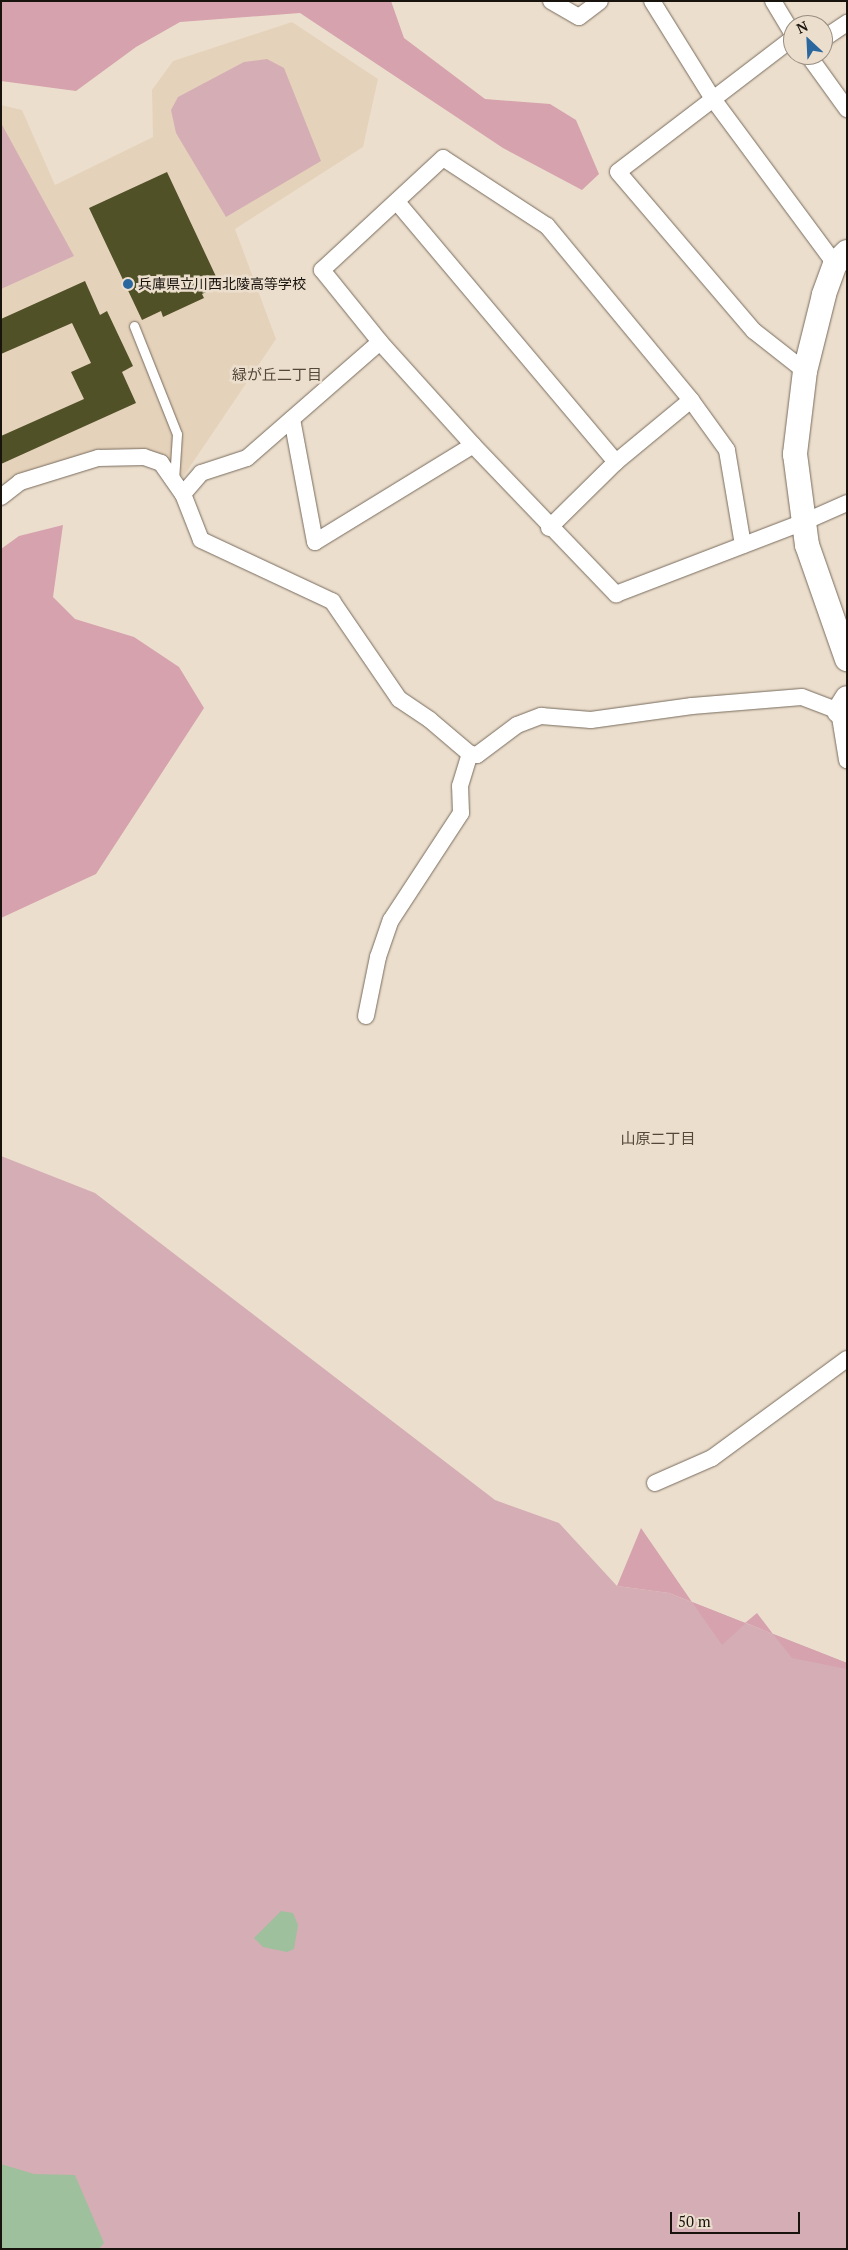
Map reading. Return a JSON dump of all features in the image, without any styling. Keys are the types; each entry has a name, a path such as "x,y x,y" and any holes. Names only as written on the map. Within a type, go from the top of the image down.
{"street":[{"path":"551,1 579,17 600,1"},
{"path":"652,1 713,99 841,258 824,296 805,371 796,454 807,545 847,659"},
{"path":"773,1 783,18"},
{"path":"833,32 847,23"},
{"path":"783,44 618,172 754,331 805,371"},
{"path":"815,65 847,109"},
{"path":"743,545 727,450 691,400 547,226 443,158 322,270 380,342 473,445 549,528 616,594 804,522 847,503"},
{"path":"397,202 616,462"},
{"path":"179,487 200,473 248,458 380,342"},
{"path":"549,528 616,462 691,400"},
{"path":"292,419 315,542 473,445"},
{"path":"1,496 20,482 98,458 144,457 161,463 179,487 201,540 332,601 399,699 430,720 470,754 477,755 517,725 541,716 591,720 692,706 802,698 843,704 847,760"},
{"path":"366,1016 378,957 391,920 461,813 460,786 470,754"},
{"path":"655,1483 712,1458 847,1359"}],"lane":[{"path":"134,326 177,434 179,487"}],"shaded area":[{"path":"1,1 391,1 404,38 485,99 550,104 576,120 599,174 582,190 503,148 300,13 180,22 136,47 76,91 1,81"},
{"name":"兵庫県立川西北陵高等学校","path":"292,22 378,79 363,147 235,229 276,339 183,477 161,455 124,449 26,472 1,491 1,105 22,110 55,185 153,137 152,90 173,61"},
{"path":"267,59 284,68 321,161 226,217 176,133 171,110 178,97 244,62"},
{"path":"1,123 74,256 1,289"},
{"path":"63,525 53,597 75,619 134,637 179,667 204,708 96,874 1,918 1,549 19,536"},
{"path":"1,1156 95,1193 495,1500 559,1523 617,1586 669,1593 847,1663 847,2249 1,2249"},
{"path":"641,1528 692,1602 669,1593 617,1586"},
{"path":"692,1602 745,1623 757,1613 773,1634 746,1623 722,1645"},
{"path":"773,1634 847,1663 847,1669 792,1658"},
{"path":"281,1911 293,1913 298,1925 294,1949 287,1952 263,1947 254,1938"},
{"path":"1,2164 34,2174 75,2175 104,2243 99,2249 1,2249"}],"building":[{"path":"167,172 220,285 202,294 204,298 163,317 161,311 142,320 89,208"},
{"path":"85,281 100,315 107,311 133,366 122,372 136,403 1,464 1,436 84,399 71,372 91,363 72,323 1,354 1,319"}],"place":[{"name":"兵庫県立川西北陵高等学校","path":"128,284"}],"district":[{"name":"緑が丘二丁目","path":"277,375"},
{"name":"山原二丁目","path":"658,1139"}]}
